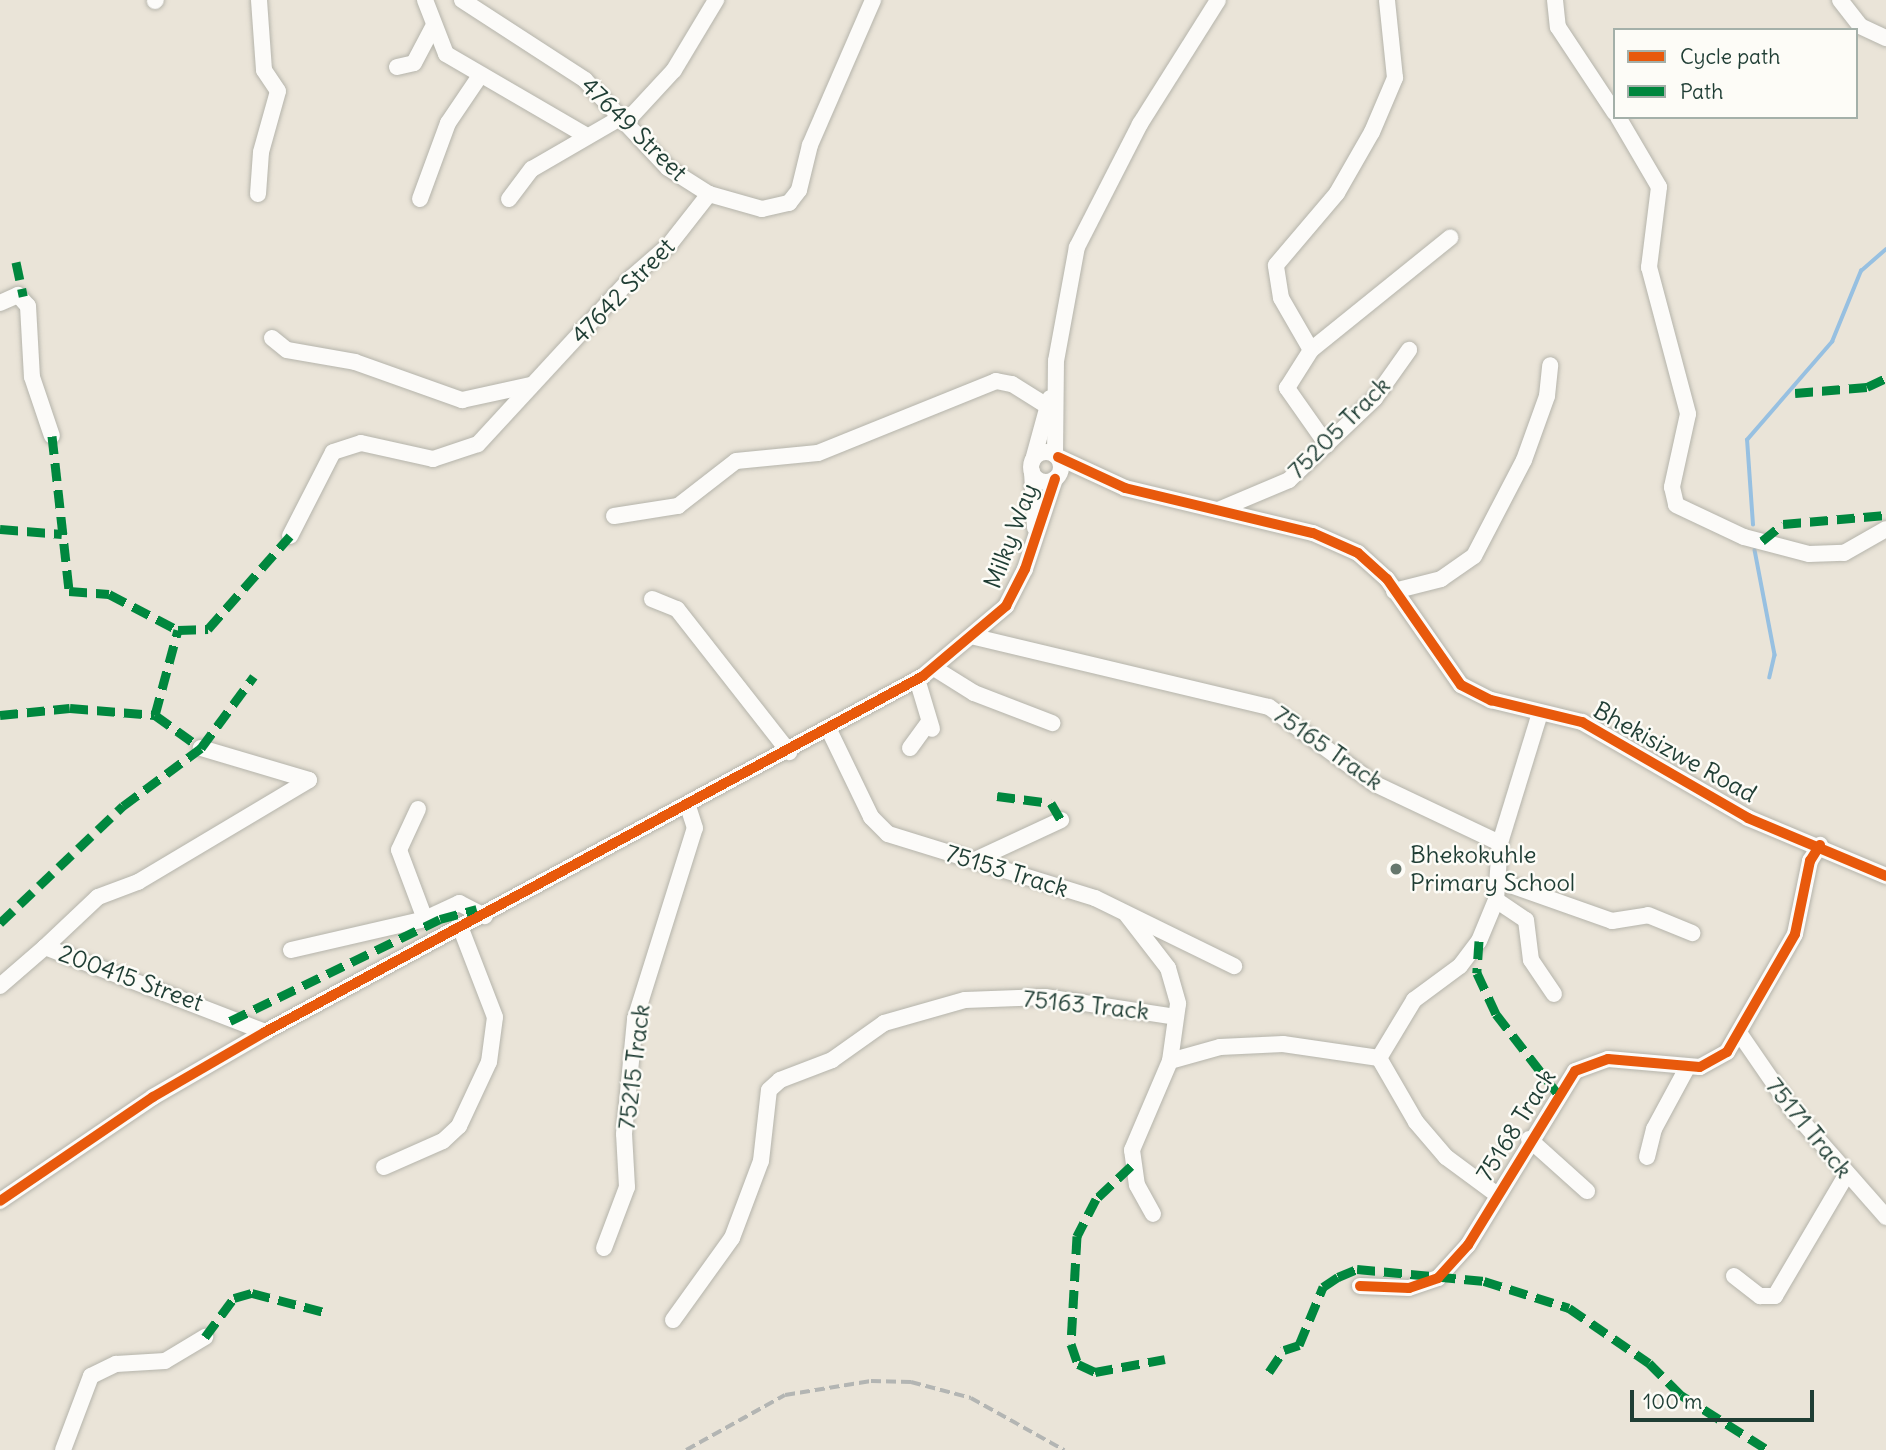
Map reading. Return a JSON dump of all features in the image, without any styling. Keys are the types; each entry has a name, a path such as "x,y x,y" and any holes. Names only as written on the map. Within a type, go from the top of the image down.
{"street":[{"path":"258,194 278,91 264,70 259,0"},
{"path":"425,0 442,51 479,77 585,135"},
{"name":"47649 Street","path":"462,0 482,5 585,80 668,169 709,194 762,209 795,197 810,145 873,0"},
{"path":"509,199 527,173 585,135 623,120 674,70 716,0"},
{"name":"Milky Way","path":"1035,534 1032,465 1055,379 1077,247 1140,124 1218,0"},
{"path":"1311,350 1281,298 1276,265 1359,160 1395,78 1394,43 1387,0"},
{"path":"1555,0 1558,27 1613,110"},
{"path":"1840,0 1860,26 1886,38"},
{"path":"397,67 417,59 433,27"},
{"path":"420,199 448,123 479,77"},
{"path":"1618,119 1659,187 1652,229 1654,301 1682,378 1688,414 1673,498 1686,512 1744,537 1792,548 1843,553 1886,529"},
{"name":"47642 Street","path":"290,536 333,452 361,443 425,459 467,450 669,245 709,194"},
{"path":"1326,445 1287,388 1311,350 1450,238"},
{"path":"0,303 18,295 28,306 32,377 52,436"},
{"path":"272,338 287,350 355,362 462,400 533,384"},
{"name":"75205 Track","path":"1218,510 1289,480 1375,398 1409,349"},
{"path":"1394,591 1441,579 1474,556 1524,460 1547,396 1550,365"},
{"name":"Milky Way","path":"0,1201 153,1097 265,1032 829,730 917,680 975,637 1006,606 1056,478 1055,379"},
{"path":"614,516 678,506 736,461 818,453 996,382 1012,384 1047,406"},
{"path":"1032,465 1041,453 1056,456"},
{"name":"Bhekisizwe Road","path":"1056,456 1095,478"},
{"name":"Bhekisizwe Road","path":"1032,465 1039,480 1095,478 1330,540 1358,553 1394,591 1461,685 1541,713 1582,722 1748,818 1820,845 1886,876"},
{"path":"652,599 677,609 789,752"},
{"name":"75165 Track","path":"975,637 1269,707 1375,784 1500,843"},
{"path":"934,668 974,693 1052,723"},
{"path":"910,748 931,725 917,680"},
{"path":"1379,1058 1414,1000 1466,960 1479,941 1496,900 1500,843 1541,713"},
{"name":"75153 Track","path":"829,730 878,828 1120,909 1234,966"},
{"path":"45,947 98,897 146,877 309,780 201,748"},
{"name":"75215 Track","path":"604,1248 627,1187 624,1134 635,1019 695,828 688,807"},
{"path":"418,809 399,850 425,919"},
{"path":"975,860 1061,820"},
{"name":"75168 Track","path":"1360,1286 1409,1287 1438,1278 1468,1245 1563,1084 1590,1063 1687,1068 1718,1060 1740,1034 1795,934 1810,861 1820,845"},
{"path":"1499,881 1612,921 1648,915 1692,933"},
{"path":"1496,900 1526,920 1531,960 1554,994"},
{"path":"291,950 425,919 459,903 485,916"},
{"name":"75163 Track","path":"673,1320 732,1238 761,1161 769,1090 832,1060 874,1028 988,998 1072,1000 1175,1017 1177,989 1168,968 1120,909"},
{"path":"384,1167 443,1141 459,1126 489,1062 495,1017 461,929"},
{"name":"200415 Street","path":"0,986 45,947 194,1000 230,1021 265,1032"},
{"path":"1153,1213 1131,1166 1139,1129 1170,1061 1175,1017"},
{"name":"75171 Track","path":"1740,1034 1847,1174 1886,1217"},
{"path":"1170,1061 1220,1048 1283,1044 1379,1058"},
{"path":"1379,1058 1416,1122 1446,1157 1496,1194"},
{"path":"1647,1157 1654,1129 1687,1068"},
{"path":"1529,1139 1587,1191"},
{"path":"1734,1276 1760,1296 1775,1296 1847,1174"},
{"path":"62,1450 91,1376 116,1364 165,1361 205,1337"}],"waterway":[{"path":"1753,525 1747,440 1832,342 1861,271 1886,249"},
{"path":"1755,550 1775,655 1770,677"}],"railway":[{"path":"686,1450 785,1395 871,1381 911,1382 971,1398 1064,1450"}],"marked path":[{"path":"16,262 23,296"},
{"path":"1795,393 1867,387 1886,378"},
{"path":"52,436 69,591 109,594 178,630 208,629 290,536"},
{"path":"1762,541 1783,524 1886,515"},
{"path":"0,529 62,534"},
{"path":"155,715 178,630"},
{"path":"0,923 123,806 201,748 254,676"},
{"path":"0,715 70,708 155,715 201,748"},
{"path":"997,796 1051,803 1061,820"},
{"path":"230,1021 440,919 477,909"},
{"path":"1479,941 1477,973 1496,1014 1557,1093"},
{"path":"1131,1166 1096,1199 1077,1236 1071,1344 1078,1364 1095,1372 1165,1359"},
{"path":"1269,1372 1284,1350 1299,1345 1323,1287 1338,1277 1357,1269 1484,1281 1569,1308 1649,1363 1681,1395 1768,1450"},
{"path":"205,1337 234,1298 252,1293 324,1312"}],"cycle path":[{"path":"1058,457 1125,488 1313,533 1358,553 1387,579 1461,685 1491,700 1582,722 1748,818 1886,876"},
{"path":"0,1201 153,1097 265,1032 923,676 1006,606 1025,569 1055,479"},
{"path":"1360,1286 1409,1288 1438,1278 1468,1245 1575,1071 1608,1059 1700,1067 1727,1052 1795,934 1810,861 1820,845"}],"place":[{"name":"Bhekokuhle Primary School","path":"1396,869"}]}
